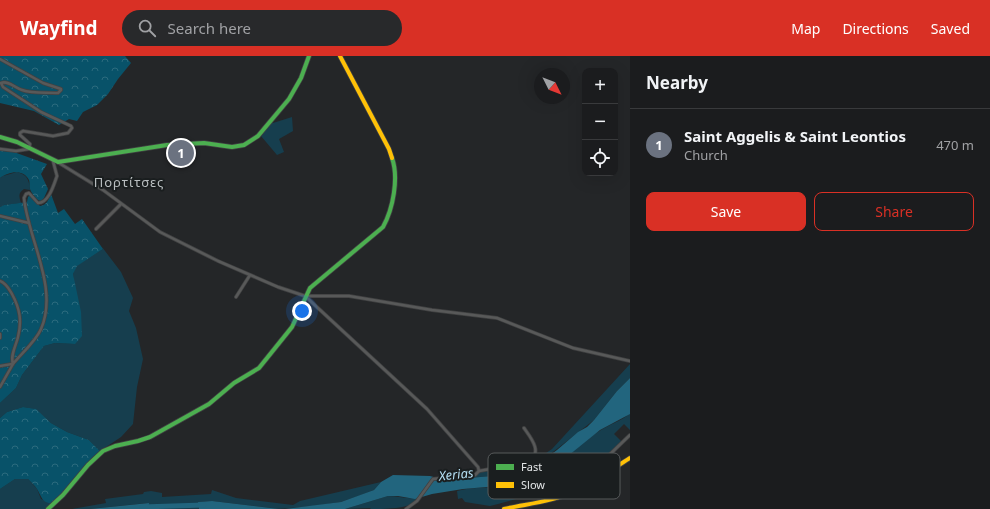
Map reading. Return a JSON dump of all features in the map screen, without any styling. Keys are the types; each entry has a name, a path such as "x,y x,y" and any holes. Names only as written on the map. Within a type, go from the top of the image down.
{"street":[{"path":"58,162 178,144 206,143 239,147 245,146 251,143 258,136 295,91 305,72 309,56"},
{"path":"48,509 64,496 90,462 106,450 118,445 139,442 148,438 210,404 234,383 259,368 290,329 298,315 308,290 313,284 383,227 390,211 396,179 395,167 389,149 340,56"},
{"path":"0,59 42,83 61,89 58,93 30,91 22,90 5,82 1,83 3,86 41,112 71,126 72,128 68,133 53,136 27,131 21,132 20,136 29,142 31,146 29,148"},
{"path":"0,136 17,142 58,162 98,187 160,232 270,285 305,296 349,296 432,310 497,318 573,348 630,361"},
{"path":"0,149 16,151 29,148"},
{"path":"0,387 12,364 36,338 41,329 47,308 44,277 29,223 24,196 29,193 37,202 40,203 46,200 57,176 52,160"},
{"path":"96,229 121,204"},
{"path":"0,216 29,223"},
{"path":"236,297 250,275"},
{"path":"0,281 8,287 21,316 18,337 11,358 12,364"},
{"path":"305,296 427,408 478,467 479,471"},
{"path":"0,366 12,364"},
{"path":"524,428 536,446 536,453"},
{"path":"613,453 630,435"},
{"path":"620,464 630,458"},
{"path":"406,509 417,501 433,479 475,475 479,471 488,469"},
{"path":"504,509 552,499"}],"shaded area":[{"path":"292,117 293,131 279,139 284,152 277,155 261,136 272,122 273,123"},
{"path":"17,172 27,178 30,190 24,189 20,193 19,197 21,203 4,205 0,207 0,178"},
{"path":"102,247 121,272 133,298 129,311 136,328 143,359 137,387 133,424 121,437 100,451 89,440 67,432 51,423 35,409 23,407 7,412 0,418 0,403 16,388 22,375 44,346 55,343 75,344 73,274 76,266 103,249"},
{"path":"630,364 630,378 617,391 594,420 552,453 546,453 552,449"},
{"path":"630,378 630,414 600,430 572,453 553,453 578,432 587,427"},
{"path":"630,413 630,430 624,424 614,434 622,442 611,453 571,453 592,436"},
{"path":"488,469 488,476 445,480 438,478 475,475 479,471"},
{"path":"393,475 430,476 445,480 488,476 488,487 432,494 415,499 388,496 345,509 285,509 341,502 374,490 381,482"},
{"path":"15,479 28,479 37,489 41,499 54,504 46,509 0,509 0,489"},
{"path":"381,482 374,490 361,495 341,502 314,506 279,509 212,501 198,502 199,509 148,509 148,503 90,509 72,509 106,503 105,499 143,494 144,492 151,491 162,493 162,497 211,494 212,490 236,498 293,505 300,501"},
{"path":"488,487 488,499 516,499 490,506 465,502 462,498 458,499 457,491"},
{"path":"388,496 409,498 422,496 413,504 407,506 385,509 345,509"},
{"path":"212,501 279,509 199,509 198,502"},
{"path":"149,503 148,509 90,509"}],"green space":[{"path":"0,56 125,56 131,63 108,94 97,105 83,112 77,121 69,119 59,125 34,111 0,103"},
{"path":"0,151 11,151 47,164 41,174 48,189 41,201 33,195 30,189 29,180 23,174 15,172 0,178"},
{"path":"51,194 58,213 64,209 75,224 82,219 103,249 77,266 73,274 81,312 82,336 75,344 55,343 44,346 22,375 16,388 0,403 0,207 4,205 27,202 29,196 31,196 40,206 44,205"},
{"path":"23,407 36,409 51,423 67,432 89,440 100,451 92,458 54,504 43,500 36,488 28,479 15,479 0,489 0,418 7,412"}],"waterway":[{"name":"Xerias","path":"142,507 204,505"}],"traffic: fast":[{"path":"0,137 17,142 58,162 167,145 204,143 232,147 244,145 258,136 289,99 301,78 309,56"},
{"path":"48,509 63,495 88,465 103,451 115,446 150,437 209,404 234,383 259,368 292,327 310,288 383,227 390,211 394,193 395,175 392,158"}],"traffic: slow":[{"path":"340,56 389,149 392,158"},
{"path":"620,464 630,458"},
{"path":"504,509 553,499"}],"place":[{"name":"Saint Aggelis & Saint Leontios","path":"181,153"}],"district":[{"name":"Πορτίτσες","path":"129,182"}]}
